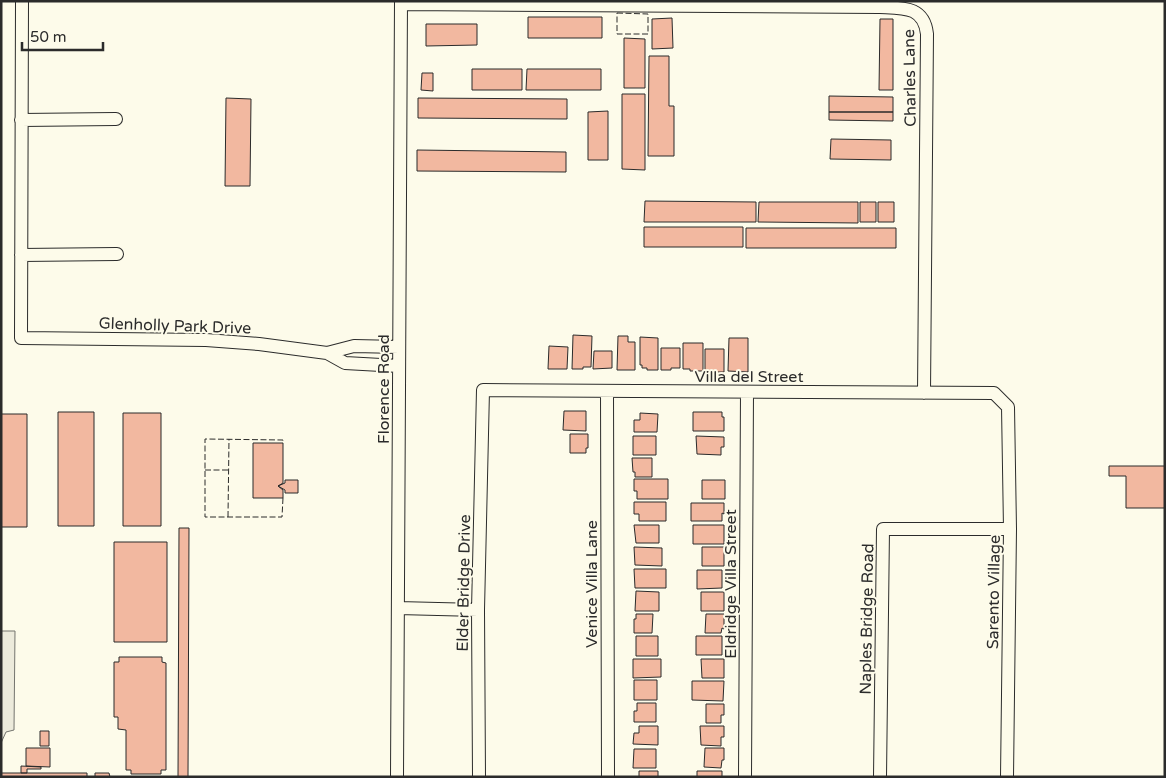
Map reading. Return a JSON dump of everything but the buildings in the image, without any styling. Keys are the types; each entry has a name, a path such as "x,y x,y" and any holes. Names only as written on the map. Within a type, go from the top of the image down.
{"street":[{"path":"22,1 21,255 117,254"},
{"name":"Florence Road","path":"397,777 401,3"},
{"name":"Charles Lane","path":"401,3 880,7 905,8 914,11 926,24 927,34 924,393"},
{"path":"21,120 116,119"},
{"name":"Glenholly Park Drive","path":"21,255 21,338 206,340 259,344 327,353 345,362 399,366"},
{"name":"Glenholly Park Drive","path":"327,353 354,346 399,347"},
{"name":"Villa del Street","path":"483,390 994,393 1008,407"},
{"name":"Elder Bridge Drive","path":"480,777 478,610 483,390"},
{"name":"Venice Villa Lane","path":"607,391 608,777"},
{"name":"Eldridge Villa Street","path":"745,777 747,392"},
{"name":"Sarento Village","path":"1007,777 1010,529 1008,407"},
{"name":"Naples Bridge Road","path":"880,777 883,529 1010,529"},
{"path":"398,608 478,610"}],"shaded area":[{"path":"1,631 15,631 14,730 6,732 1,743"}],"fence":[{"path":"617,13 648,14 648,34 617,34 617,13"},
{"path":"283,443 283,440 205,439 205,517 282,517 283,498"},
{"path":"228,517 229,439"},
{"path":"205,470 229,470"}]}
